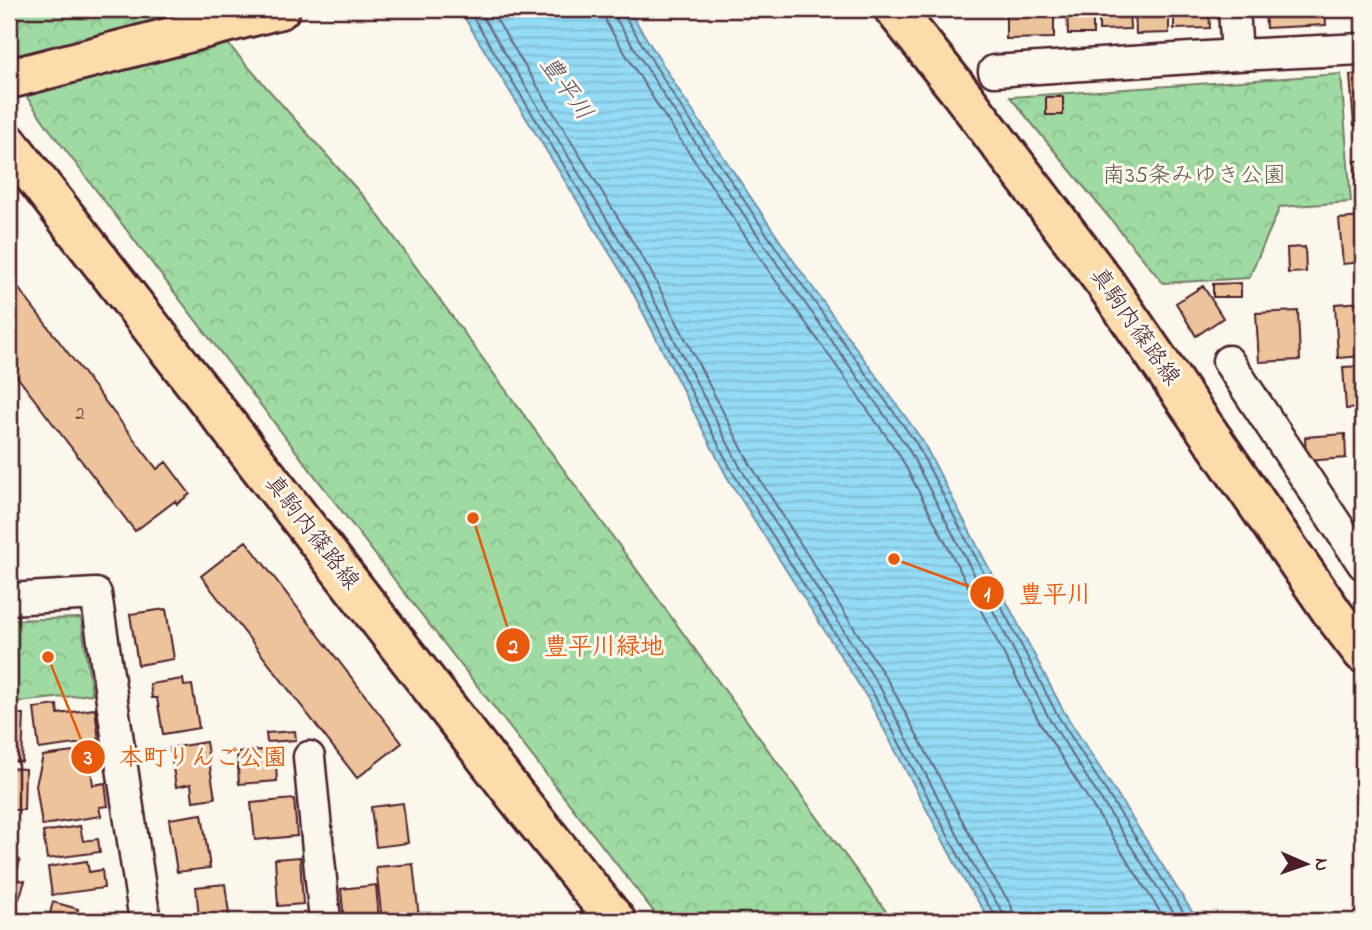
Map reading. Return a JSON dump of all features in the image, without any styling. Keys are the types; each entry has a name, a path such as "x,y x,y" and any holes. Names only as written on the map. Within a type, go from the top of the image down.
{"main road":[{"path":"11,79 280,9"},
{"name":"真駒内篠路線","path":"894,9 1105,284 1326,604 1363,653"},
{"path":"923,9 961,93"},
{"name":"真駒内篠路線","path":"9,144 616,921"}],"street":[{"path":"1234,9 1237,55"},
{"path":"994,71 1363,48"},
{"path":"1228,361 1363,565"},
{"path":"9,598 96,594 145,921"},
{"path":"309,757 324,921"}],"green space":[{"path":"9,9 197,9 370,204 893,921 661,921 403,591 50,130 9,72"},
{"name":"南35条みゆき公園","path":"1341,74 1351,202 1280,207 1249,278 1163,283 1010,97"},
{"path":"81,618 92,694 9,703 9,620"}],"water":[{"path":"459,9 628,9 683,97 793,260 922,440 1064,712 1198,921 991,921 965,882 868,699 727,477 628,283"}],"building":[{"path":"1006,9 1054,9 1054,38 1006,39"},
{"path":"1067,9 1093,9 1093,34 1068,34"},
{"path":"1099,9 1129,9 1130,29 1099,30"},
{"path":"1135,9 1169,9 1169,33 1136,34"},
{"path":"1174,9 1209,9 1210,28 1174,29"},
{"path":"1265,9 1325,9 1326,25 1266,28"},
{"path":"1363,74 1363,125 1354,125 1350,75"},
{"path":"1046,97 1063,97 1063,115 1046,115"},
{"path":"1363,160 1363,201 1358,201 1355,161"},
{"path":"1362,217 1363,262 1343,264 1339,219"},
{"path":"1305,247 1306,272 1288,273 1287,248"},
{"path":"9,276 157,469 166,462 190,494 177,504 175,501 135,531 9,366"},
{"path":"1241,283 1241,297 1213,297 1213,284"},
{"path":"1203,286 1223,318 1196,336 1176,303"},
{"path":"1363,302 1363,356 1338,358 1335,304"},
{"path":"1298,311 1300,360 1259,362 1256,313"},
{"path":"1363,366 1363,408 1346,409 1343,367"},
{"path":"1363,414 1363,457 1362,457 1358,415"},
{"path":"1345,434 1346,458 1306,461 1305,437"},
{"path":"1358,466 1363,466 1363,493 1359,493"},
{"path":"246,541 402,743 357,778 201,576"},
{"path":"166,609 174,659 138,665 130,614"},
{"path":"183,679 184,686 192,685 199,728 163,734 157,698 152,698 150,684"},
{"path":"57,705 58,714 95,709 99,741 39,749 34,708"},
{"path":"9,714 24,714 22,762 9,761"},
{"path":"295,731 296,740 267,742 266,733"},
{"path":"206,742 215,798 193,801 191,784 176,787 170,748"},
{"path":"275,749 277,781 239,784 237,752"},
{"path":"88,750 93,785 105,783 108,806 99,807 101,816 42,825 36,785 43,756"},
{"path":"9,768 25,769 24,810 9,810"},
{"path":"294,799 297,836 255,840 251,803"},
{"path":"403,803 408,843 376,847 371,807"},
{"path":"202,814 210,868 177,872 169,819"},
{"path":"80,826 83,841 98,839 100,852 47,859 43,832"},
{"path":"9,857 20,860 15,879 25,881 19,899 12,897 9,907"},
{"path":"300,857 303,904 278,906 275,859"},
{"path":"87,861 89,872 102,870 104,888 52,895 48,867"},
{"path":"413,864 419,918 382,921 376,867"},
{"path":"225,884 230,921 189,921 189,918 199,917 196,887"},
{"path":"376,885 379,921 344,921 341,889"},
{"path":"53,902 78,909 75,921 48,921"}],"place":[{"name":"豊平川緑地","path":"473,518"},
{"name":"豊平川","path":"894,559"},
{"name":"本町りんご公園","path":"48,657"}]}
